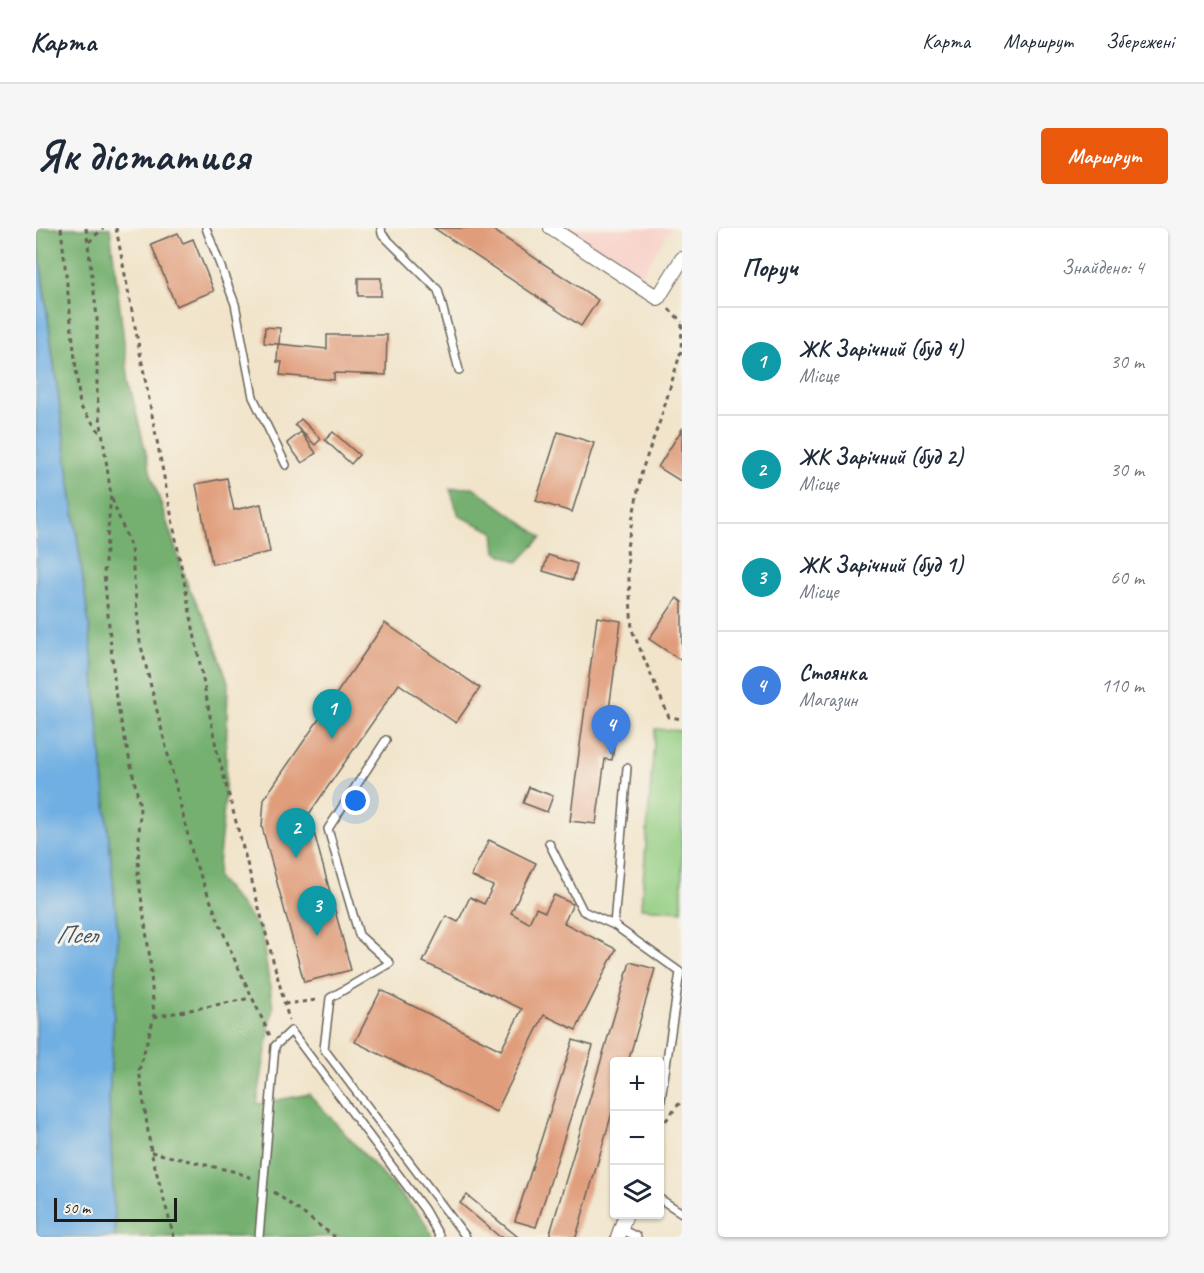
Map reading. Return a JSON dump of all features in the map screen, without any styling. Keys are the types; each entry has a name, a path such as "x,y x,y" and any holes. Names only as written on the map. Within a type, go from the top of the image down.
{"street":[{"path":"551,228 658,298 682,258"}],"lane":[{"path":"206,228 235,304 253,397 286,465"},
{"path":"381,228 382,234 438,290 459,370"},
{"path":"386,740 328,828 359,935 390,963 330,998 324,1048 466,1237"},
{"path":"614,925 627,768"},
{"path":"549,843 583,911 614,925 680,972 664,1079"},
{"path":"259,1237 275,1046 291,1031 424,1209 440,1237"},
{"path":"664,1202 682,1213"},
{"path":"620,1233 637,1237"}],"path":[{"path":"61,228 80,406 103,437"},
{"path":"86,228 97,317 97,395 111,496 104,573 116,699 140,806 138,875 150,958 154,1017 139,1070 151,1152 174,1237"},
{"path":"89,242 103,228"},
{"path":"116,228 216,747 291,1031"},
{"path":"658,298 682,323 681,351 661,418 642,470 627,547 632,630 669,717 682,719"},
{"path":"111,496 131,548 140,642 194,860 251,998 275,1046"},
{"path":"154,1017 251,998"},
{"path":"284,1005 330,998"},
{"path":"664,1123 682,1100"},
{"path":"151,1152 236,1172 263,1184 335,1237"}],"shaded area":[{"path":"559,228 671,228 639,279"}],"green space":[{"path":"36,228 110,228 129,382 151,474 188,586 211,631 228,682 225,797 217,877 261,930 273,1007 257,1104 309,1094 423,1219 433,1237 115,1237 109,1101 118,936 89,624"},
{"path":"473,487 542,537 518,562 496,552 494,532 459,516 450,489"},
{"path":"655,729 682,731 682,911 641,908"}],"water":[{"name":"Псел","path":"36,232 89,624 118,936 109,1101 115,1237 36,1237"}],"building":[{"path":"434,228 490,228 598,300 581,326"},
{"path":"178,233 183,243 193,239 214,291 176,306 151,244"},
{"path":"358,278 381,278 381,296 358,296"},
{"path":"265,327 280,328 279,344 327,349 327,335 387,335 386,375 334,373 334,380 280,375 282,362 277,362 278,344 264,343"},
{"path":"301,419 321,439 315,445 295,425"},
{"path":"682,429 682,482 658,467"},
{"path":"301,432 316,453 302,463 287,443"},
{"path":"333,432 359,455 351,464 325,440"},
{"path":"558,432 594,443 572,512 536,501"},
{"path":"227,478 234,510 261,504 270,552 212,564 196,484"},
{"path":"548,555 577,564 573,580 543,571"},
{"path":"677,598 682,602 682,661 649,639"},
{"path":"597,617 621,621 606,732 616,734 612,760 605,759 596,824 570,821"},
{"path":"385,623 480,688 456,723 399,684 309,814 351,970 304,982 262,827 264,799"},
{"path":"529,787 553,796 547,812 523,803"},
{"path":"489,840 536,863 511,913 529,923 536,908 545,912 554,895 573,904 564,923 616,949 576,1030 544,1015 496,1112 355,1042 381,990 501,1050 522,1009 423,962 446,916 458,922 470,897 484,904 493,886 471,876"},
{"path":"630,962 655,969 629,1057 610,1057 610,1120 576,1237 549,1237"},
{"path":"573,1040 593,1046 536,1227 515,1221"},
{"path":"467,1195 518,1237 500,1237 460,1203"}],"place":[{"name":"ЖК Зарічний (буд 4)","path":"332,739"},
{"name":"Стоянка","path":"611,755"},
{"name":"ЖК Зарічний (буд 2)","path":"296,858"},
{"name":"ЖК Зарічний (буд 1)","path":"317,936"}]}
